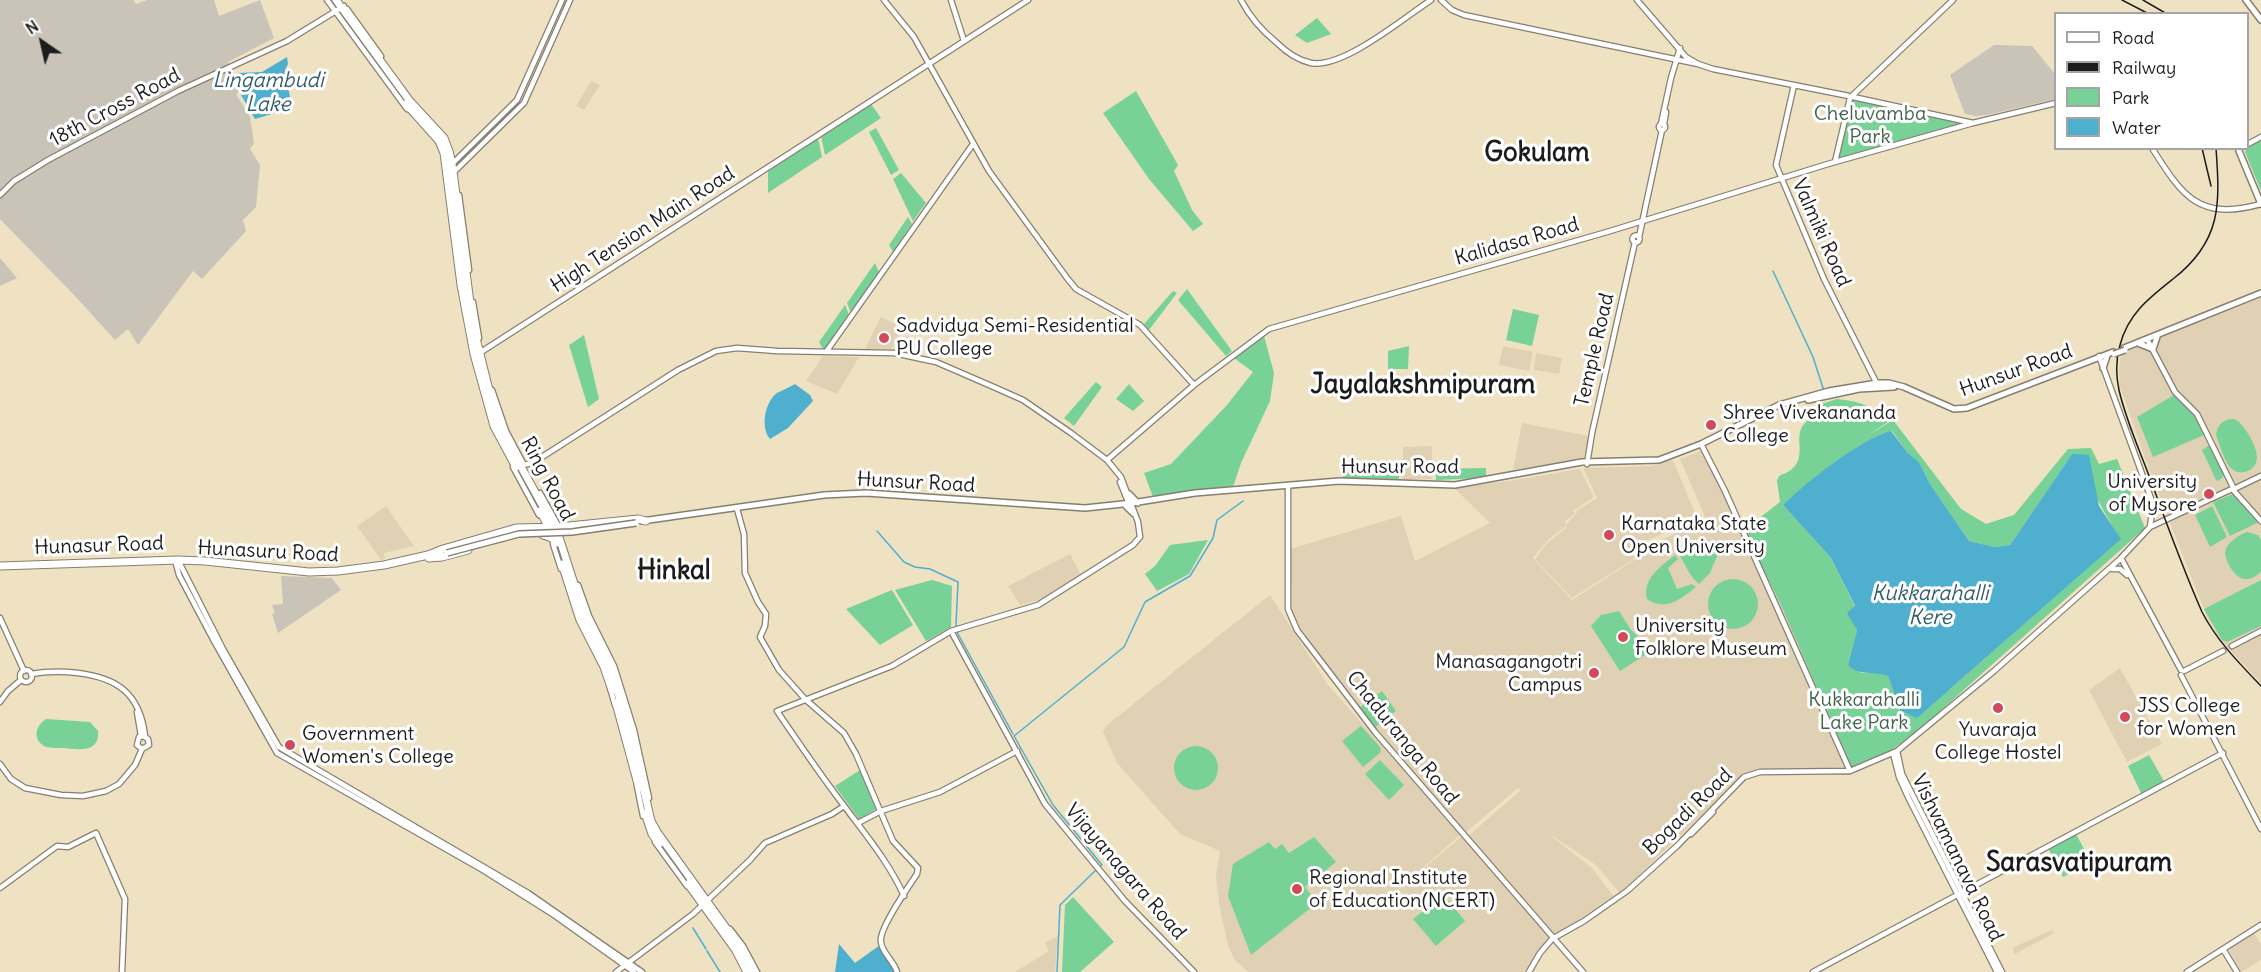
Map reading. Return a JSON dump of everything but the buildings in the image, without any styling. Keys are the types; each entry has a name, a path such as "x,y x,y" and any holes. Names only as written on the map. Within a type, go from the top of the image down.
{"highway":[{"name":"Ring Road","path":"329,0 339,6 409,100 444,138 454,166 466,284 477,353 499,424 524,466 553,533 587,624 609,665 632,738 651,821 735,949 746,972"},
{"name":"Ring Road","path":"339,6 405,103 439,141 444,153 461,285 494,426 553,533 560,563 580,620 604,667 613,691 647,823 652,834 739,946 755,972"},
{"path":"429,556 443,549 516,528 553,533 636,525 641,521"},
{"name":"Hunasur Road","path":"0,567 176,562 309,572 385,566 429,556"}],"main road":[{"path":"2246,0 2261,20"},
{"path":"2239,150 2261,202"},
{"path":"2124,349 2261,294"},
{"name":"Hunsur Road","path":"641,521 738,510 824,495 866,493 1085,508 1131,504 1195,493 1339,481 1455,485 1588,461 1659,460 1701,445 1772,411 1824,394 1889,383 1959,410 2140,344 2261,294"},
{"path":"2140,344 2153,349 2157,337"},
{"path":"2103,370 2111,354"},
{"name":"Hunasur Road","path":"429,556 525,530 577,528 641,521"}],"street":[{"path":"454,166 523,105 562,0"},
{"path":"454,166 517,100 570,0"},
{"path":"884,0 910,31 929,62 951,107 1000,187 1076,289 1140,325 1194,385"},
{"path":"951,0 964,40"},
{"path":"964,40 1023,0"},
{"path":"964,40 1028,0"},
{"path":"1241,0 1266,34 1295,58 1312,63 1333,60 1360,47 1399,24 1430,0"},
{"path":"1639,0 1681,50 1698,64"},
{"path":"1835,162 1851,97 1953,0"},
{"path":"1443,1 1452,10 1464,15 1973,123"},
{"name":"18th Cross Road","path":"0,195 14,181 48,160 168,96 287,40 339,6"},
{"name":"High Tension Main Road","path":"477,353 964,40"},
{"path":"1681,50 1697,61 1715,68"},
{"name":"Temple Road","path":"1588,461 1681,50"},
{"name":"Valmiki Road","path":"1794,85 1776,165 1824,279 1878,385"},
{"name":"Kalidasa Road","path":"1105,459 1194,385 1269,329 1607,232 1835,162 1973,123 2054,103"},
{"path":"826,352 973,144"},
{"path":"2154,150 2180,190 2192,201 2210,208 2232,211 2261,202"},
{"path":"2147,340 2175,392 2197,414 2234,489 2261,519"},
{"path":"524,466 678,370 716,351 736,348 894,353 944,364 1023,400 1105,459 1118,474 1131,504 1140,537 1137,542 1046,601 1031,608 951,631 892,666 777,711 858,823 892,873 904,896"},
{"path":"2098,359 2153,504 2150,527"},
{"path":"1701,445 1725,491 1850,771"},
{"path":"2150,527 2261,476"},
{"name":"Chaduranga Road","path":"1288,487 1288,609 1297,630 1379,737 1583,972"},
{"path":"738,510 744,534 745,573 766,614 765,626 760,637 778,670 805,699 844,733 856,754 893,841 918,868 918,872 888,922 880,941 897,972"},
{"name":"Bogadi Road","path":"2093,584 2121,560 2150,527"},
{"path":"2121,560 2142,601"},
{"path":"2121,560 2127,575 2182,672 2222,753 2258,817 2261,827"},
{"name":"Bogadi Road","path":"1553,940 1627,891 1677,846 1744,777 1754,773 1850,771 1895,753 2121,560"},
{"path":"176,562 279,747 483,870 642,972"},
{"path":"2112,569 2122,570 2127,575"},
{"path":"0,618 23,671 20,679 0,702"},
{"path":"0,624 23,671 31,675 56,673 89,677 109,683 125,695 139,716 143,736 149,743 143,748 140,759 126,780 113,790 93,797 64,797 31,792 9,780 0,766"},
{"name":"Vijayanagara Road","path":"951,631 1045,804 1125,901 1194,972"},
{"path":"2232,646 2261,631"},
{"path":"2182,672 2223,651"},
{"path":"0,696 11,684 20,679 28,682 31,675"},
{"path":"143,736 136,741 138,747 143,748"},
{"path":"858,823 880,811 940,792 1017,751"},
{"path":"1712,811 1748,778 1760,775 1851,773 1895,753"},
{"name":"Vishvamanava Road","path":"1895,753 1902,774 1996,972"},
{"path":"1812,972 1974,883 2222,753"},
{"path":"611,972 704,903 750,861 765,843 844,806"},
{"name":"Bogadi Road","path":"1553,940 1588,921 1628,893 1669,857 1712,811"},
{"path":"0,888 57,846 68,847 96,832 125,899 122,972"},
{"path":"1807,972 1959,892"},
{"name":"Vishvamanava Road","path":"1959,892 2002,972"},
{"path":"2187,972 2261,925"},
{"path":"1529,972 1553,940"},
{"path":"2224,948 2237,972"},
{"path":"616,972 625,963"},
{"path":"625,963 634,972"}],"shaded area":[{"path":"0,0 134,0 136,4 147,0 214,0 219,16 260,0 274,38 228,62 242,89 236,94 250,117 254,143 250,149 260,165 256,207 243,220 246,231 202,279 193,271 138,345 128,329 115,340 0,219"},
{"path":"1994,45 2032,46 2054,73 2054,99 1987,115 1965,114 1950,75"},
{"path":"591,81 600,85 584,110 576,106"},
{"path":"0,258 17,278 0,286"},
{"name":"University of Mysore","path":"2261,297 2261,683 2223,643 2209,622 2148,467 2120,386 2119,370 2123,354 2151,340"},
{"name":"Sadvidya Semi-Residential PU College","path":"881,317 903,327 892,349 865,349"},
{"path":"1503,346 1533,352 1529,371 1499,365"},
{"path":"1536,353 1562,358 1559,374 1534,370"},
{"path":"823,356 859,357 837,394 806,381"},
{"path":"1522,423 1589,436 1584,458 1513,470"},
{"path":"1432,446 1432,479 1403,479 1403,447"},
{"name":"Manasagangotri Campus","path":"1706,449 1743,529 1899,745 1890,751 1845,769 1772,770 1752,772 1743,776 1620,893 1596,865 1546,832 1592,868 1613,896 1555,936 1467,837 1521,790 1518,788 1465,833 1352,702 1292,615 1290,549 1401,516 1415,561 1490,523 1454,488 1580,469 1594,497 1573,511 1575,514 1565,521 1566,526 1548,540 1533,558 1572,600 1645,553 1651,545 1706,519 1680,459"},
{"name":"Karnataka State Open University","path":"1673,460 1697,518 1646,541 1634,559 1572,598 1535,559 1546,544 1566,528 1567,523 1577,513 1576,511 1597,498 1583,468 1651,466"},
{"path":"386,506 414,546 384,553 385,559 381,560 357,526"},
{"path":"1070,554 1081,575 1039,600 1020,605 1008,586"},
{"path":"281,576 332,578 341,590 278,633 272,614 275,613 272,605 283,604"},
{"path":"1270,595 1328,685 1461,834 1397,891 1462,836 1552,939 1525,972 1248,972 1234,959 1228,945 1219,904 1216,876 1220,851 1180,834 1117,763 1103,732 1107,725"},
{"name":"JSS College for Women","path":"2120,668 2162,744 2127,762 2089,690"},
{"path":"2052,930 2054,933 2015,954 2012,948"},
{"path":"2254,933 2261,944 2261,960 2241,972 2228,949"},
{"path":"1058,936 1055,972 1015,972 1049,951 1045,943"}],"green space":[{"path":"1317,18 1331,34 1307,43 1295,35"},
{"path":"1136,91 1178,165 1174,171 1192,210 1203,224 1193,231 1149,179 1103,113"},
{"name":"Cheluvamba Park","path":"1852,99 1964,123 1838,159"},
{"path":"871,104 881,118 825,155 821,136"},
{"path":"876,128 899,170 891,175 869,132"},
{"path":"2261,137 2261,191 2245,152 2249,150 2249,144"},
{"path":"818,138 822,157 768,193 768,170"},
{"path":"901,173 926,203 913,221 893,179"},
{"path":"908,217 912,224 893,252 889,245"},
{"path":"875,263 879,272 851,313 847,303"},
{"path":"1187,289 1232,351 1226,356 1178,300"},
{"path":"1173,291 1177,293 1149,330 1144,324"},
{"path":"845,305 849,315 823,349 819,342"},
{"path":"1513,309 1539,315 1532,346 1506,340"},
{"path":"584,335 599,399 588,407 569,345"},
{"path":"1264,336 1274,373 1270,401 1241,463 1233,487 1153,497 1144,473 1171,464 1227,405 1253,372 1234,358"},
{"path":"1409,346 1408,369 1388,369 1388,351"},
{"path":"1096,382 1102,387 1074,426 1064,418"},
{"path":"1129,384 1144,401 1133,411 1116,399"},
{"path":"2174,395 2194,415 2204,435 2153,457 2137,417"},
{"name":"Kukkarahalli Lake Park","path":"1837,399 1859,403 1870,408 1888,422 1867,436 1893,420 1961,509 1986,524 2014,515 2068,449 2091,448 2099,464 2117,459 2145,528 1920,729 1890,751 1851,767 1781,605 1744,530 1780,502 1777,481 1779,476 1791,470 1797,462 1800,433 1809,419 1821,414 1818,405","holes":["1892,431 1908,453 1919,462 1930,484 1969,541 1995,547 2010,545 2072,454 2120,539 1949,690 1900,710 1888,676 1878,672 1862,673 1848,665 1857,630 1848,613 1855,607 1831,558 1783,505 1857,447"]},
{"path":"2234,419 2246,430 2256,453 2256,463 2246,472 2237,472 2229,466 2216,435 2221,423"},
{"path":"2211,446 2224,476 2218,481 2202,450"},
{"path":"1486,468 1486,478 1436,480 1436,469"},
{"path":"1399,471 1399,479 1343,478 1343,472"},
{"path":"2233,494 2259,522 2230,536 2213,502"},
{"path":"2212,506 2227,537 2210,547 2195,515"},
{"path":"2247,532 2258,535 2261,540 2261,572 2247,579 2240,578 2233,571 2225,553 2232,541"},
{"path":"1208,540 1189,574 1157,591 1145,574 1155,566 1170,545"},
{"path":"1698,546 1717,551 1718,554 1710,573 1699,584 1678,553"},
{"path":"1675,555 1678,559 1668,568 1677,589 1692,584 1696,587 1673,602 1654,603 1647,599 1647,585 1659,568"},
{"path":"1733,579 1751,586 1758,604 1751,622 1733,629 1715,622 1708,604 1715,586"},
{"path":"932,580 952,586 951,627 926,641 895,590"},
{"path":"2261,580 2261,626 2227,642 2222,640 2204,609"},
{"path":"892,590 913,625 880,645 846,609"},
{"path":"1619,611 1631,630 1653,650 1620,671 1591,626 1601,615"},
{"path":"1382,691 1396,711 1373,729 1359,708"},
{"path":"46,719 90,722 98,731 98,738 95,744 86,748 44,746 38,740 37,732"},
{"path":"1361,726 1380,747 1381,752 1363,767 1342,741"},
{"path":"1196,746 1211,753 1218,768 1211,783 1196,790 1181,783 1174,768 1181,753"},
{"path":"2149,755 2165,783 2142,795 2128,766"},
{"path":"1380,760 1404,785 1389,800 1365,774"},
{"path":"860,770 876,809 859,819 835,786"},
{"path":"2076,834 2091,862 2063,877 2048,848"},
{"path":"1314,837 1336,862 1305,887 1317,903 1251,955 1228,896 1233,864 1269,842 1275,849 1282,844 1289,853"},
{"path":"1444,895 1465,921 1436,946 1413,919"},
{"path":"1073,897 1114,942 1080,972 1062,972 1065,905"}],"water":[{"name":"Lingambudi Lake","path":"287,57 288,64 285,70 292,108 255,119 241,95 246,92 237,73 262,72"},
{"path":"795,384 810,395 813,401 788,428 770,439 765,428 765,415 769,402 777,393"},
{"name":"Kukkarahalli Kere","path":"1891,431 1908,453 1919,462 1930,484 1969,541 1995,547 2010,545 2072,454 2089,455 2099,506 2121,539 1917,718 1900,710 1888,676 1857,671 1848,665 1857,630 1847,613 1855,606 1831,558 1783,505 1849,452"},
{"path":"839,944 855,963 880,945 893,966 894,972 835,972"}],"waterway":[{"path":"1773,271 1813,357 1824,391"},
{"path":"1099,867 1102,865 1053,805 1014,736 1124,647 1145,602 1190,576 1213,538 1217,520 1243,501"},
{"path":"877,531 904,562 915,567 930,569 958,582 956,624 958,634 1013,734"},
{"path":"1057,972 1060,905 1096,870"},
{"path":"693,928 706,949"},
{"path":"707,951 720,972"}],"railway":[{"path":"2122,0 2145,12"},
{"path":"2143,0 2164,12"},
{"path":"2202,150 2211,186"},
{"path":"2216,150 2217,204 2209,236 2189,265 2148,300 2128,324 2119,350 2117,379 2129,425 2202,612 2221,642 2261,686"}],"place":[{"name":"Sadvidya Semi-Residential PU College","path":"884,338"},
{"name":"Shree Vivekananda College","path":"1711,425"},
{"name":"University of Mysore","path":"2209,494"},
{"name":"Karnataka State Open University","path":"1609,535"},
{"name":"University Folklore Museum","path":"1623,637"},
{"name":"Manasagangotri Campus","path":"1594,673"},
{"name":"Yuvaraja College Hostel","path":"1998,708"},
{"name":"JSS College for Women","path":"2125,717"},
{"name":"Government Women's College","path":"290,745"},
{"name":"Regional Institute of Education(NCERT)","path":"1297,889"}],"district":[{"name":"Gokulam","path":"1537,154"},
{"name":"Jayalakshmipuram","path":"1423,386"},
{"name":"Hinkal","path":"674,572"},
{"name":"Sarasvatipuram","path":"2079,864"}]}
